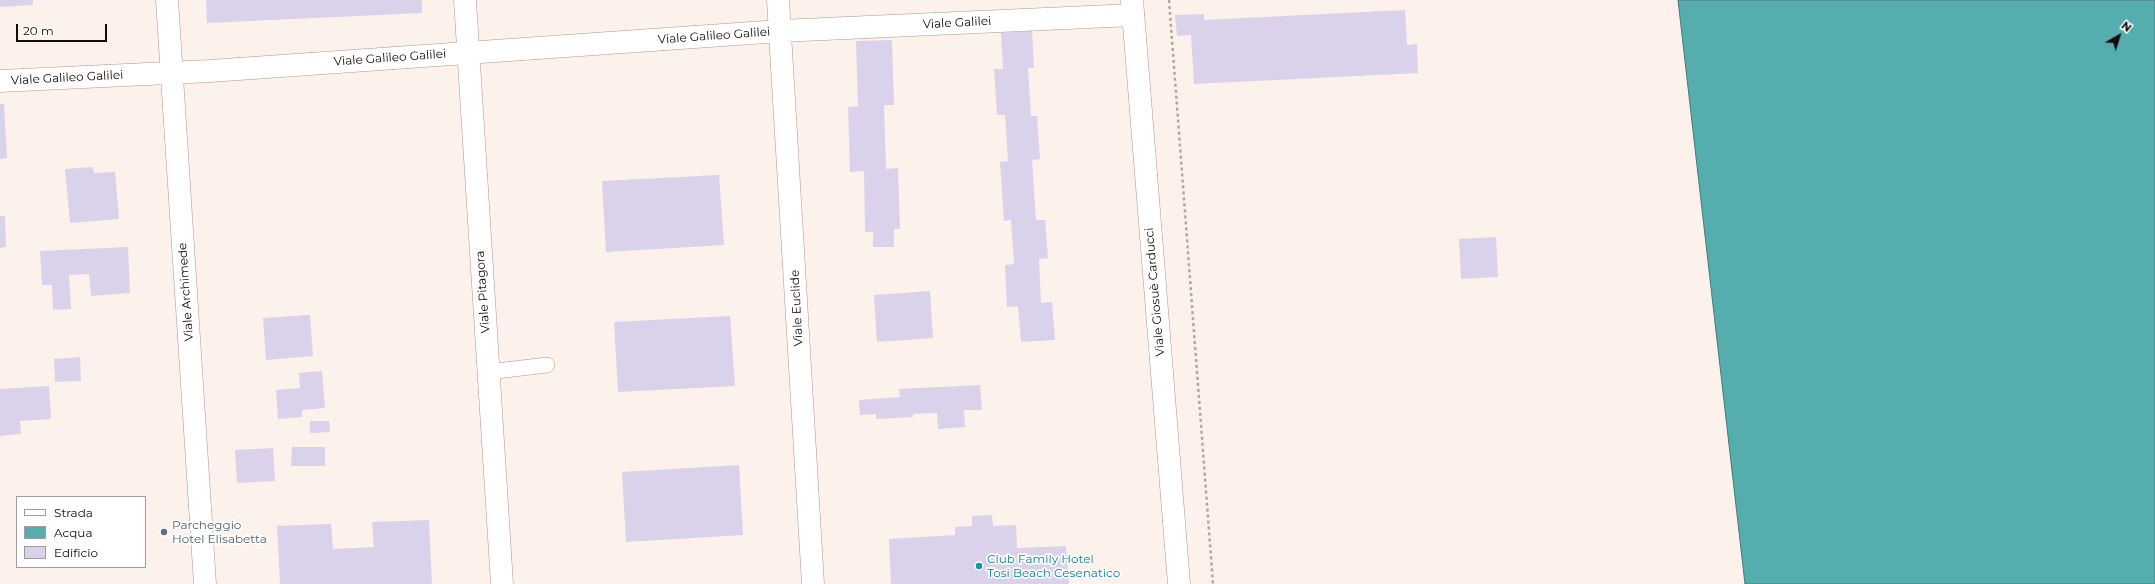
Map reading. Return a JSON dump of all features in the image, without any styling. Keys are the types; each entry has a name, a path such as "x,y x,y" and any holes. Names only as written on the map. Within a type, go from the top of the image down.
{"street":[{"name":"Viale Archimede","path":"167,0 204,584"},
{"name":"Viale Pitagora","path":"465,0 502,584"},
{"name":"Viale Euclide","path":"778,0 813,584"},
{"name":"Viale Galilei","path":"780,31 1132,7"},
{"name":"Viale Giosuè Carducci","path":"1132,7 1179,584"},
{"name":"Viale Galileo Galilei","path":"0,81 172,74 780,31"}],"lane":[{"path":"488,372 547,365"}],"path":[{"path":"1169,0 1213,584"}],"water":[{"path":"1678,0 2155,0 2155,584 1745,584"}],"building":[{"path":"0,0 33,0 33,5 0,7"},
{"path":"206,0 422,0 422,13 207,23"},
{"path":"1405,10 1407,45 1417,44 1418,73 1194,84 1191,35 1177,36 1175,15 1204,14 1204,20"},
{"path":"1032,31 1034,68 1028,68 1031,116 1037,116 1040,159 1032,160 1036,220 1045,220 1048,258 1039,259 1041,303 1052,302 1055,340 1021,342 1018,306 1007,307 1005,265 1014,264 1011,220 1004,221 1000,162 1008,161 1005,115 997,115 994,69 1003,69 1001,33"},
{"path":"892,40 894,105 884,105 886,169 898,168 900,229 894,229 894,247 873,247 873,232 865,232 864,171 850,172 848,107 858,106 856,41"},
{"path":"0,104 4,104 7,158 0,159"},
{"path":"93,167 94,173 115,172 119,219 70,223 65,169"},
{"path":"719,175 724,245 606,252 602,181"},
{"path":"0,216 5,216 6,247 0,248"},
{"path":"1496,237 1498,277 1461,279 1459,239"},
{"path":"128,247 130,293 91,296 89,274 69,275 71,309 53,310 52,285 42,285 40,251"},
{"path":"930,291 933,338 877,342 874,295"},
{"path":"310,315 313,356 266,360 263,318"},
{"path":"730,316 735,386 618,392 614,322"},
{"path":"80,357 81,381 55,382 54,359"},
{"path":"322,371 325,408 302,410 302,417 278,419 276,390 300,388 299,373"},
{"path":"980,385 982,410 964,410 965,427 938,429 937,413 913,414 913,417 876,419 876,414 860,415 859,400 900,397 899,389"},
{"path":"49,386 51,419 20,421 21,434 0,436 0,389"},
{"path":"310,421 329,421 330,432 310,433"},
{"path":"292,447 325,447 325,466 291,466"},
{"path":"273,448 275,481 237,483 235,450"},
{"path":"739,465 743,535 626,542 622,472"},
{"name":"Club Family Hotel Tosi Beach Cesenatico","path":"992,515 993,526 1016,525 1017,548 1066,546 1069,584 891,584 889,539 955,535 955,527 972,526 972,516"},
{"path":"429,520 432,584 280,584 277,526 331,524 333,549 374,547 372,522"}],"place":[{"name":"Parcheggio Hotel Elisabetta","path":"164,532"},
{"name":"Club Family Hotel Tosi Beach Cesenatico","path":"979,566"}]}
